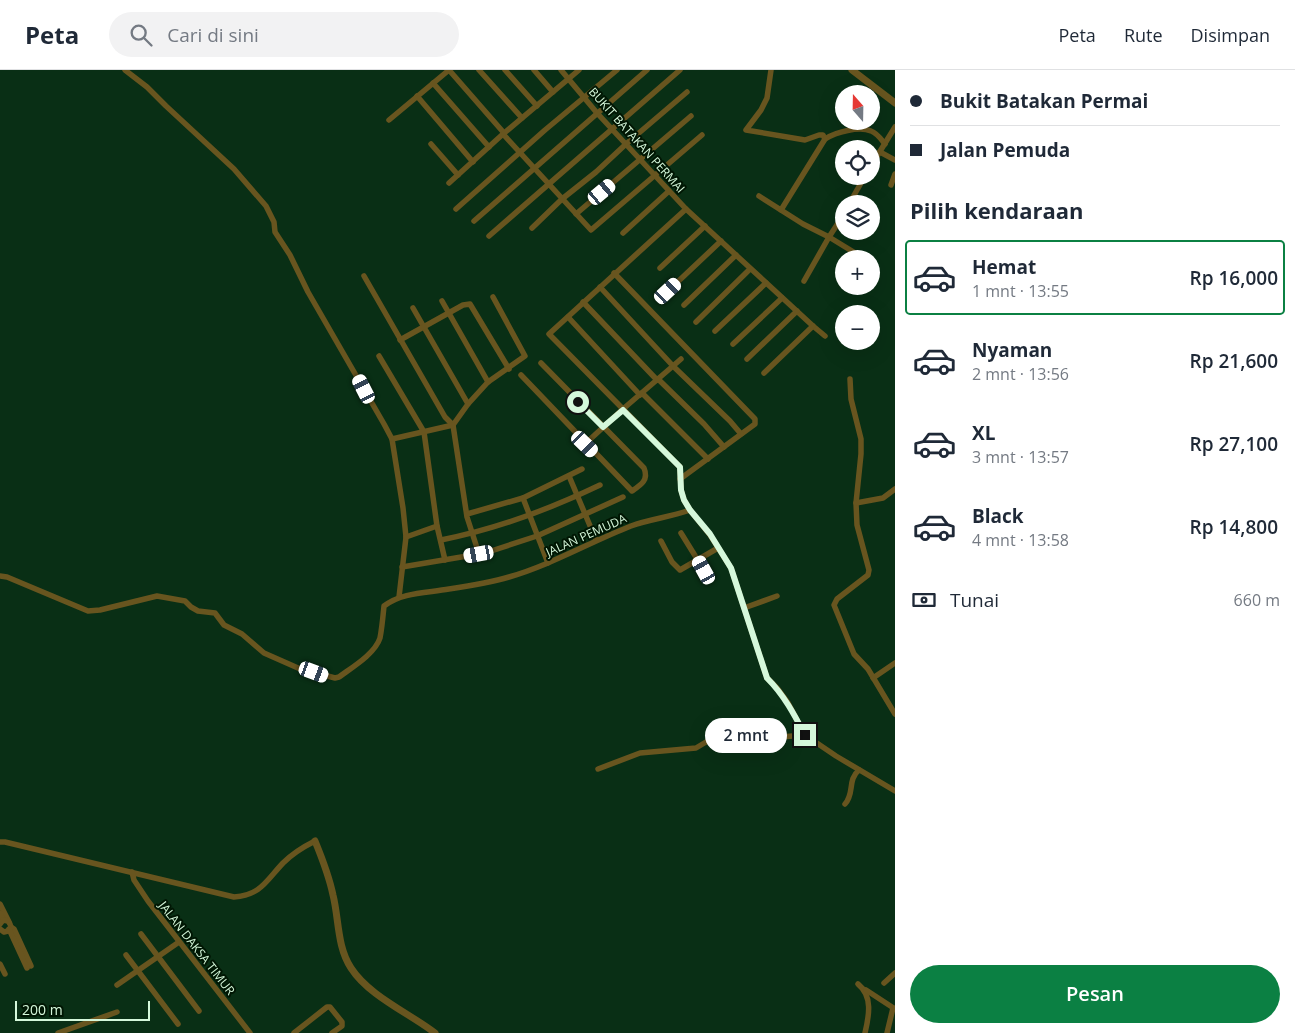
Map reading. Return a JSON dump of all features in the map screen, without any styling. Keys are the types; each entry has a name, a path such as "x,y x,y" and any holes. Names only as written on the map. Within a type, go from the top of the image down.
{"street":[{"path":"0,576 7,577 88,611 100,610 157,596 185,601 191,607 198,610 215,613 224,624 242,634 264,653 298,668 335,678 339,678 365,658 377,644 380,638 384,606 399,597 406,537 392,440 308,292 290,255 275,232 274,222 266,206 234,169 147,87 125,70"},
{"path":"389,120 449,70 503,134 591,230 702,135"},
{"path":"479,70 522,118"},
{"path":"505,70 536,106"},
{"path":"534,70 554,92"},
{"name":"BUKIT BATAKAN PERMAI","path":"561,70 597,114 686,209 549,334 680,467 681,490 690,510"},
{"path":"449,183 503,134 579,70"},
{"path":"456,209 617,70"},
{"path":"474,221 647,70"},
{"path":"489,236 680,70"},
{"path":"770,70 767,98 761,110 746,130 805,140 819,135 823,135 825,138"},
{"path":"852,70 895,103"},
{"path":"433,83 489,147"},
{"path":"532,228 562,199 596,172 687,92"},
{"path":"417,96 473,162"},
{"path":"576,214 691,116"},
{"path":"895,127 880,152 895,160"},
{"path":"781,210 825,138 848,130 870,130 885,144"},
{"path":"431,144 458,175"},
{"path":"891,185 895,174"},
{"path":"623,233 669,191"},
{"path":"759,196 803,224 850,250"},
{"path":"686,209 825,336"},
{"path":"660,268 705,226"},
{"path":"804,281 835,228"},
{"path":"668,291 721,241"},
{"path":"684,305 736,255"},
{"path":"696,322 750,269"},
{"path":"614,273 755,418 755,424 680,479"},
{"path":"364,276 445,417 453,424 467,514 479,554"},
{"path":"715,332 766,283"},
{"path":"600,287 673,366 741,434"},
{"path":"392,440 453,424 488,382 525,356 493,297"},
{"path":"733,344 782,298"},
{"path":"442,301 488,382"},
{"path":"583,302 658,380 704,424 724,447"},
{"path":"400,340 463,305 472,305 509,369"},
{"path":"413,308 468,404"},
{"path":"747,359 797,311"},
{"path":"568,316 641,394 708,459"},
{"path":"764,373 813,326"},
{"path":"379,356 424,432 437,526 445,560"},
{"path":"585,444 681,359"},
{"path":"522,376 632,491 645,481 647,474 644,468 541,363"},
{"path":"850,379 851,399 861,440 856,502 857,525 869,570 868,575 837,599 834,605 854,654 868,669 895,714"},
{"path":"467,514 523,498 582,469"},
{"path":"569,476 596,540"},
{"path":"441,540 472,534 530,516 600,485"},
{"path":"856,502 882,498 895,489"},
{"path":"402,567 479,554 537,536 623,497"},
{"path":"523,498 548,563"},
{"path":"690,510 731,568 767,678 778,688 805,735 895,791"},
{"name":"JALAN PEMUDA","path":"399,597 468,587 510,577 548,563 596,540 634,525 678,515 690,510"},
{"path":"406,537 437,526"},
{"path":"681,533 698,559 706,575 706,581"},
{"path":"661,541 672,562 680,570 718,548"},
{"path":"744,608 777,596"},
{"path":"873,678 895,663"},
{"path":"598,770 640,753 696,748 720,736 768,738 805,735"},
{"path":"845,804 850,796 851,779 859,770"},
{"path":"0,842 132,872 228,897 242,897 261,888 287,859 315,841 334,895 343,950 352,969 376,993 435,1033"},
{"name":"JALAN DAKSA TIMUR","path":"132,872 138,887 250,1033"},
{"path":"0,904 29,967"},
{"path":"0,913 2,922 8,920 10,927"},
{"path":"0,929 4,932 10,927"},
{"path":"141,934 199,1011"},
{"path":"117,986 179,942"},
{"path":"126,955 178,1024"},
{"path":"0,964 5,974"},
{"path":"884,983 895,973"},
{"path":"858,984 894,1008 887,1033"},
{"path":"865,1033 869,1005 866,990"},
{"path":"869,1005 874,996"},
{"path":"294,1033 327,1007 330,1007 342,1022 342,1026 332,1033"},
{"path":"63,1032 117,1012"}],"route":[{"path":"578,402 603,427 623,410 680,467 681,490 684,500 710,534 731,568 767,678 778,688 805,735"}]}
